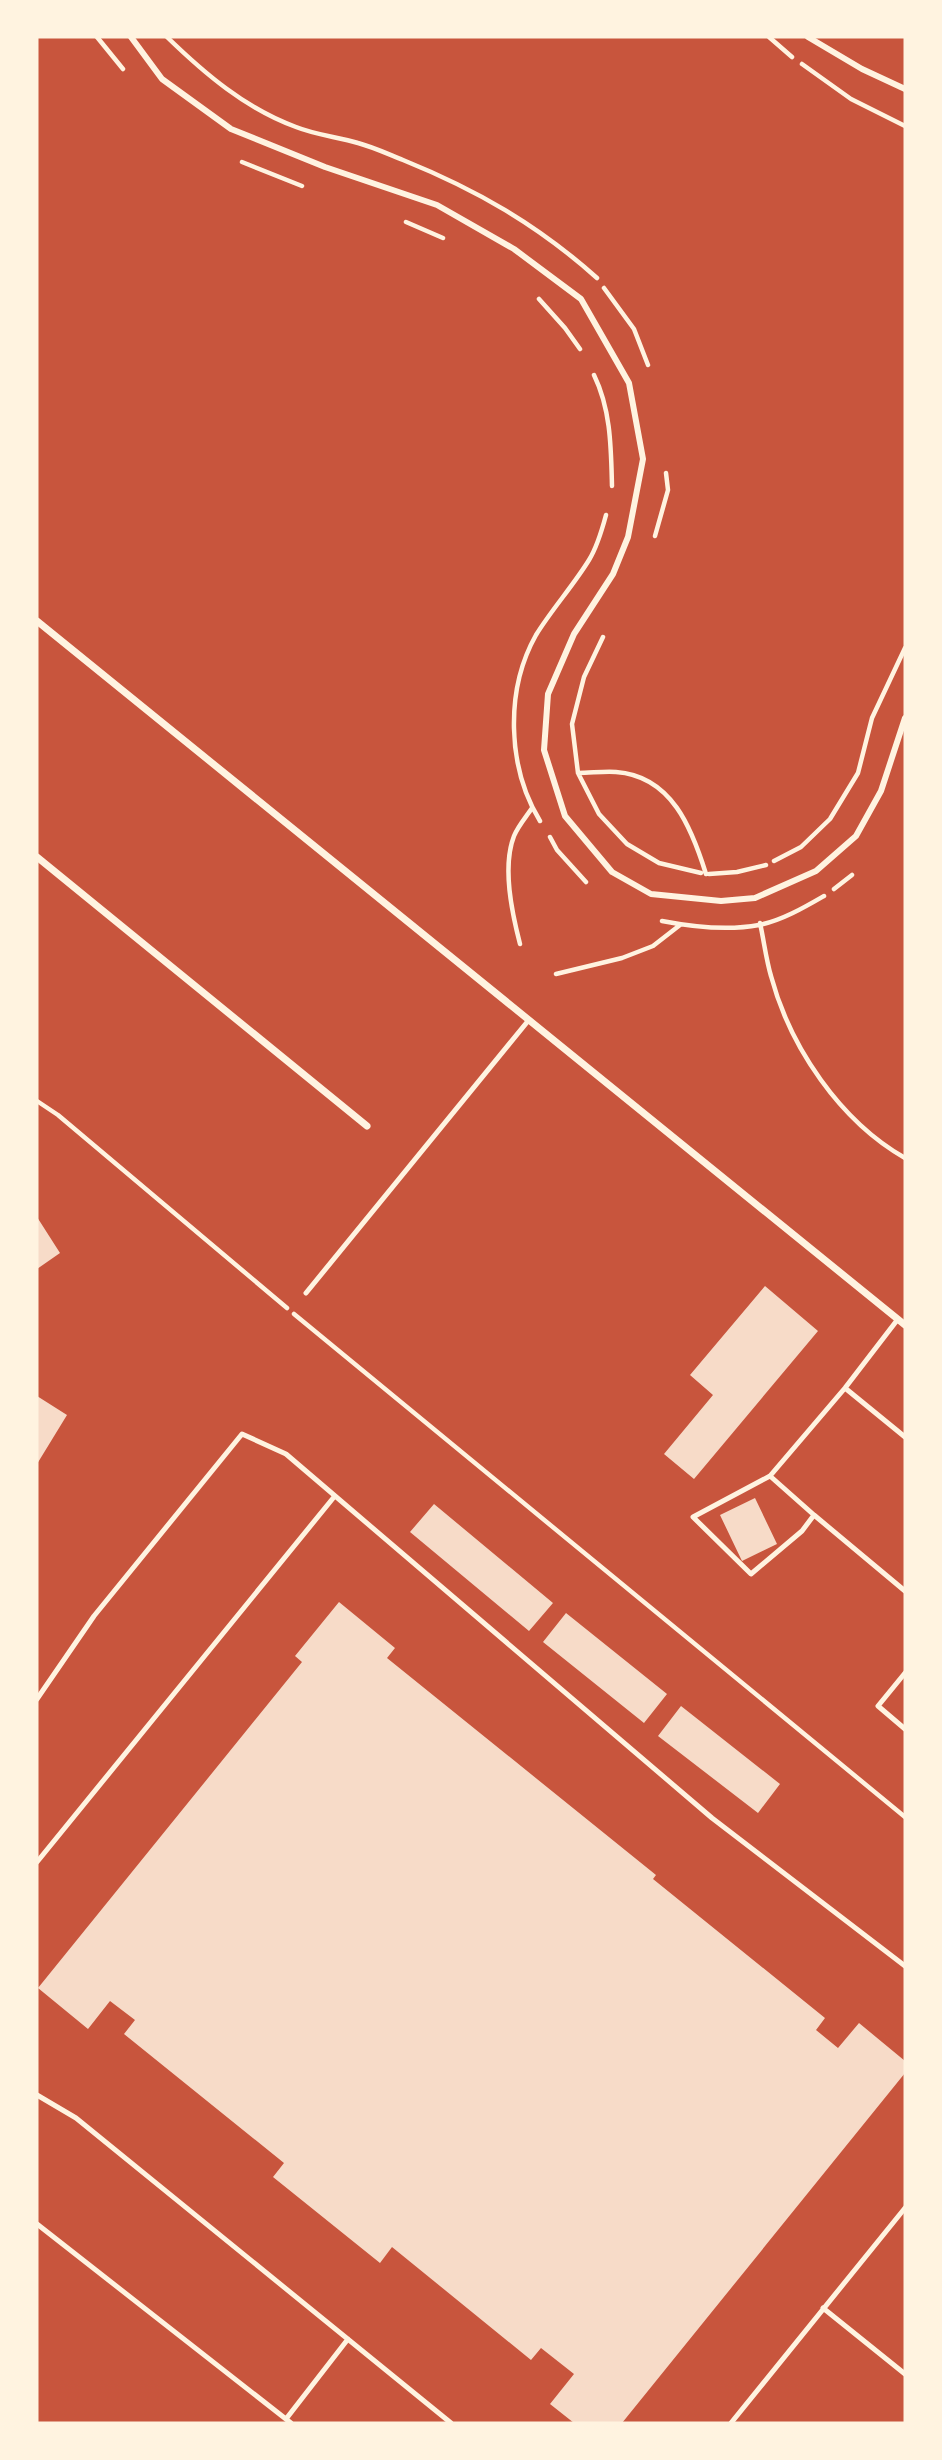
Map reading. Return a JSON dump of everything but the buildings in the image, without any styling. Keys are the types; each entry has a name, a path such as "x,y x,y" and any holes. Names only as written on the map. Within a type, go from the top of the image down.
{"street":[{"path":"131,37 162,79 231,129 325,167 438,205 514,248 581,299 629,383 643,459 628,537 618,562 574,634 548,694 544,750 565,816 612,872 651,894 721,901 755,898 816,872 856,836 881,791 905,718"},
{"path":"808,37 862,69 905,89"},
{"path":"37,621 905,1325"},
{"path":"37,857 368,1126"}],"lane":[{"path":"306,1293 528,1021"},
{"path":"814,1515 802,1531 751,1574 693,1517 770,1476 845,1388 898,1319"},
{"path":"845,1388 905,1437"},
{"path":"37,1699 94,1616 242,1434 286,1454 712,1818 905,1966"},
{"path":"770,1476 905,1591"},
{"path":"37,1862 334,1497"},
{"path":"905,1673 878,1706 905,1729"},
{"path":"37,2095 76,2118 451,2423"},
{"path":"731,2423 905,2208"},
{"path":"37,2224 289,2421 348,2339"},
{"path":"823,2308 905,2374"}],"path":[{"path":"167,37 243,101 296,127 360,143 406,161 475,193 526,221 568,252 600,281 634,329 653,376"},
{"path":"769,37 851,99 905,126"},
{"path":"653,541 668,490 665,463"},
{"path":"604,635 584,677 572,724 578,773 599,814 627,844 659,863 706,874 737,872 768,864 801,847 830,819 858,773 872,718 905,648"},
{"path":"578,773 618,772 662,789 684,816 706,874"},
{"path":"520,944 510,908 509,873 514,836 532,808"},
{"path":"755,898 771,976 790,1030 830,1094 888,1148 905,1158"},
{"path":"556,974 622,958 653,946 681,925"},
{"path":"37,1101 58,1115 272,1296 905,1817"}]}
